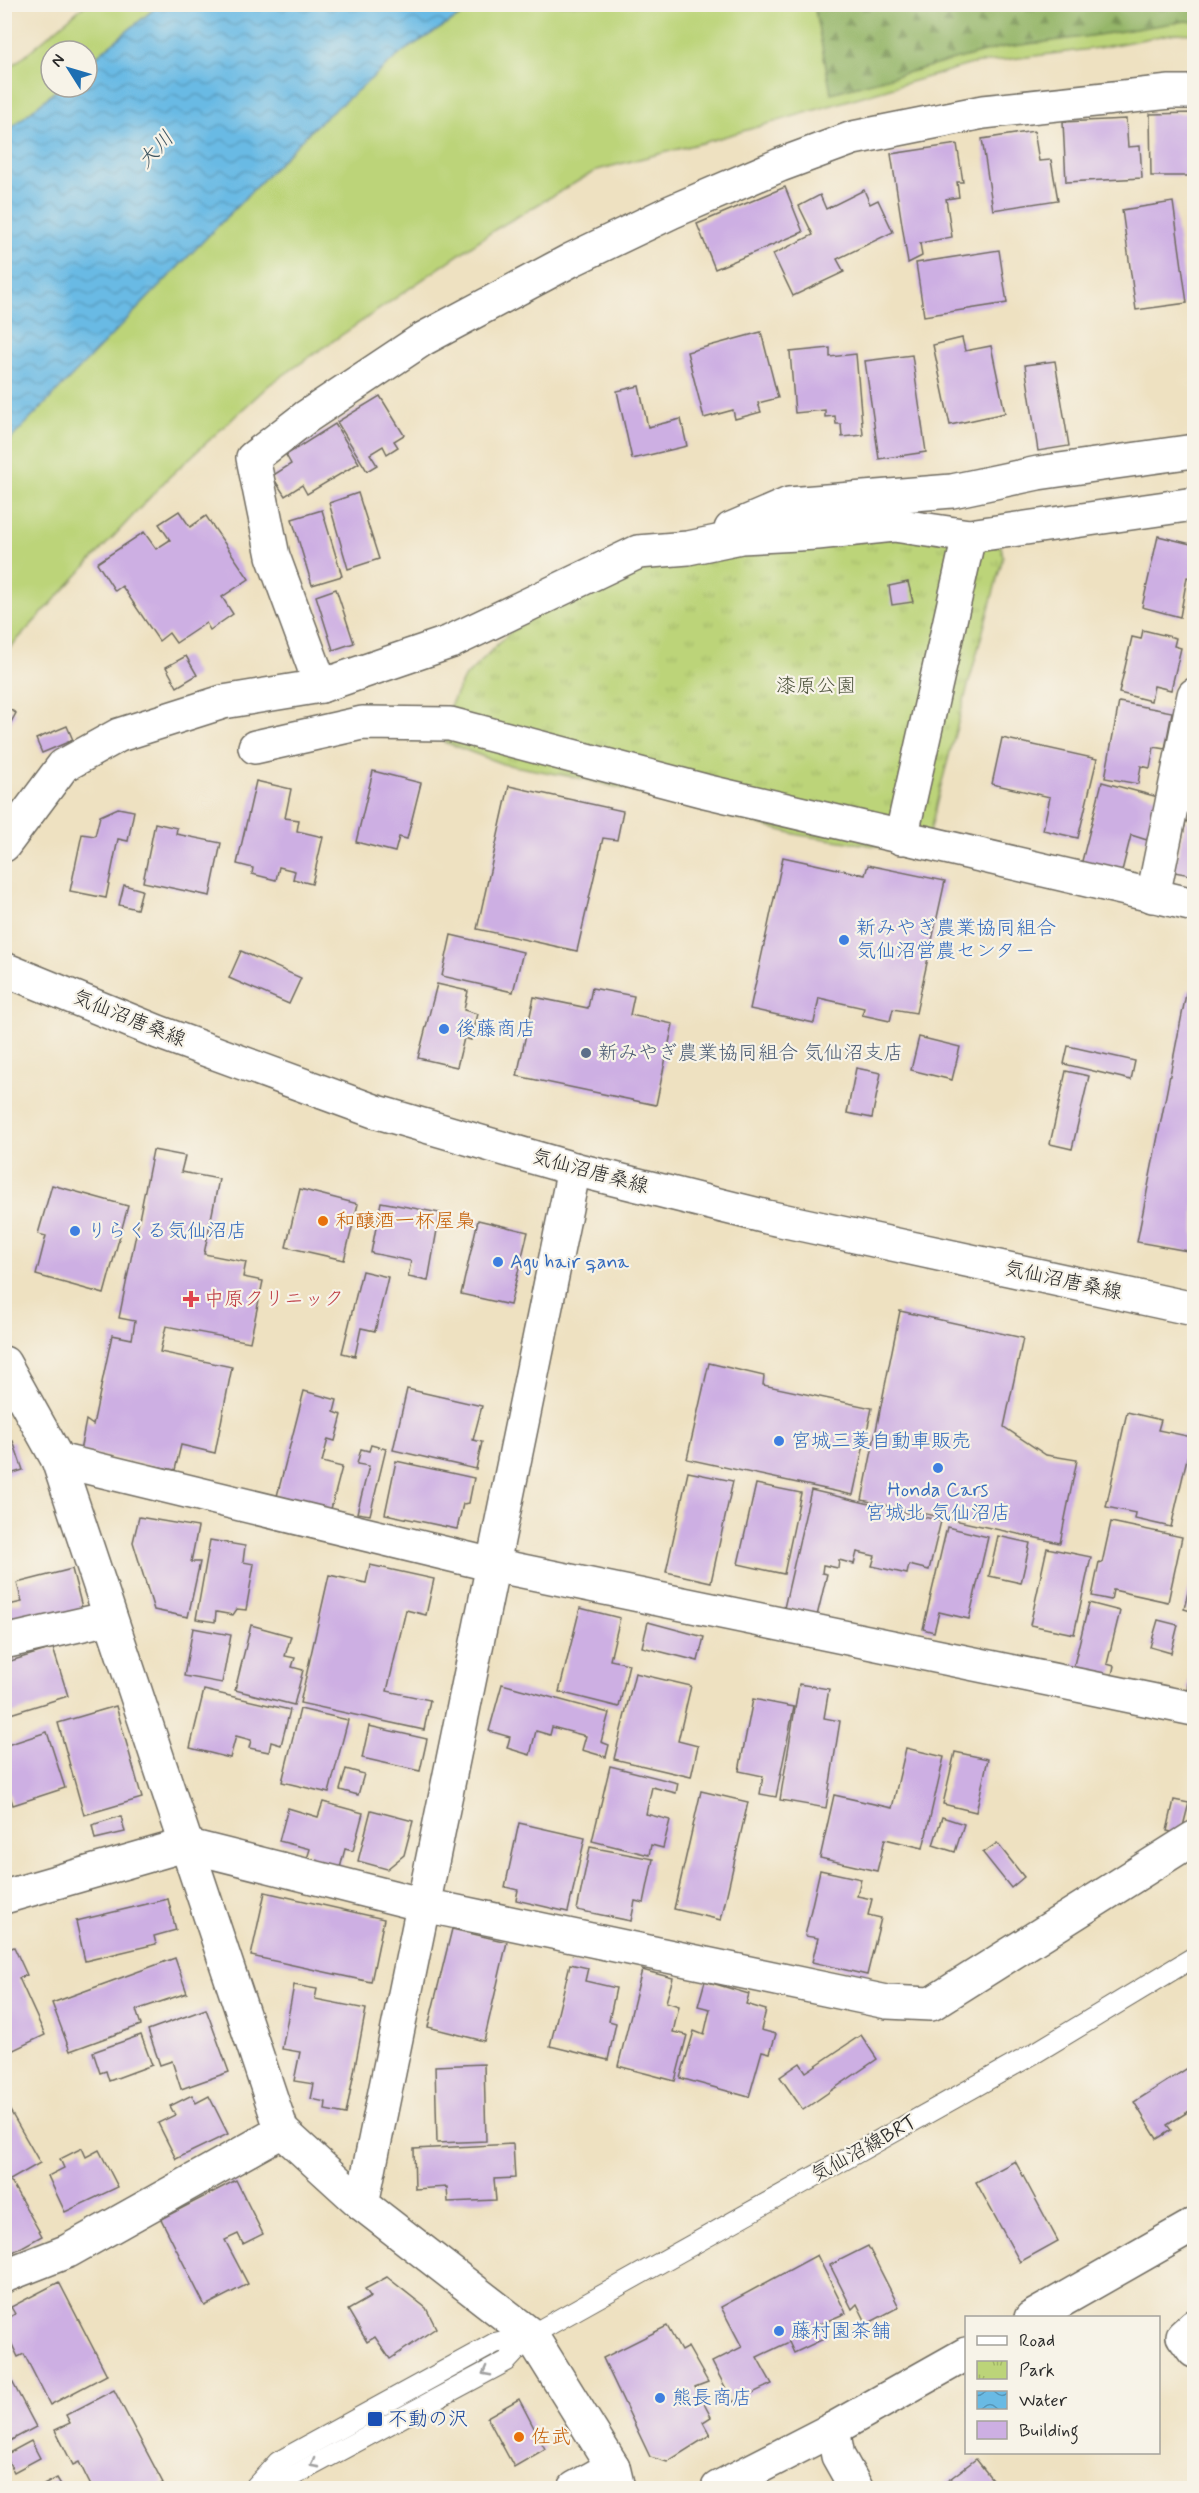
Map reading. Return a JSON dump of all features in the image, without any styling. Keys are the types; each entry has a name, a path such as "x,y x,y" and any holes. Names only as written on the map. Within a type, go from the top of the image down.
{"street":[{"path":"321,686 273,556 253,458 306,417 423,339 494,300 671,212 801,157 853,138 983,112 1170,92 1194,92"},
{"path":"688,548 789,504 952,491 1038,473 1194,451"},
{"path":"4,845 63,766 119,735 223,702 321,686 450,642 638,552 688,548 741,537 817,533 894,525 969,536 1194,504"},
{"path":"901,838 969,536"},
{"path":"1153,896 1194,695"},
{"path":"255,747 362,723 450,724 705,791 1194,905"},
{"name":"気仙沼唐桑線","path":"4,969 158,1032 374,1111 574,1169 767,1217 1194,1309"},
{"path":"362,2204 574,1169"},
{"path":"4,1363 57,1460 282,2131 362,2204 531,2336 615,2478 575,2488"},
{"path":"57,1460 494,1565 1194,1709"},
{"path":"4,1642 110,1618"},
{"path":"4,1897 185,1845 424,1905 887,2002 931,2004 1194,1838"},
{"path":"4,2276 69,2251 282,2131"},
{"path":"1035,2316 1194,2225"},
{"path":"1194,2326 1183,2336 1194,2351"},
{"path":"718,2488 833,2429 965,2355"},
{"path":"833,2429 838,2456 856,2488"}],"lane":[{"name":"気仙沼線BRT","path":"255,2487 278,2462 495,2343 531,2336 1035,2054 1194,1957"}],"green space":[{"path":"1194,4 1194,22 1186,21 999,48 831,93 814,5"},
{"path":"85,5 159,5 99,54 99,39 44,39"},
{"path":"478,5 1194,5 1194,34 1176,33 1098,48 972,64 709,141 597,170 496,229 269,385 167,479 5,653 5,445 313,128 405,50"},
{"path":"39,44 39,99 46,99 5,133 5,72"},
{"name":"漆原公園","path":"876,534 1001,546 1003,557 940,789 925,853 799,835 589,780 503,764 444,742 446,714 464,678 510,632 563,597 648,557"}],"water":[{"name":"大川","path":"159,5 478,5 405,50 313,128 5,445 5,133 46,99 99,99 99,54"}],"building":[{"path":"1194,113 1194,176 1151,176 1150,114"},
{"path":"1126,119 1128,147 1140,146 1142,178 1066,182 1063,122"},
{"path":"1034,131 1039,161 1051,160 1058,200 993,210 982,139"},
{"path":"957,144 963,182 957,182 959,197 946,199 952,237 920,243 922,256 908,263 891,154"},
{"path":"785,187 803,232 715,269 697,224"},
{"path":"864,190 870,204 878,200 893,232 837,259 844,272 793,296 773,254 813,235 799,206 820,195 826,209"},
{"path":"1173,202 1187,303 1136,310 1122,210"},
{"path":"999,250 1007,303 924,316 916,263"},
{"path":"761,332 778,398 758,403 761,412 735,419 733,410 704,418 687,352"},
{"path":"962,338 965,351 991,346 1005,413 950,425 933,345"},
{"path":"830,348 830,357 856,354 863,435 842,437 841,424 836,424 835,416 825,417 825,410 795,413 790,352"},
{"path":"912,355 926,452 879,459 865,361"},
{"path":"1055,361 1069,446 1038,451 1025,365"},
{"path":"639,386 648,427 681,419 687,446 632,459 617,391"},
{"path":"380,396 404,435 394,441 398,447 387,454 383,446 370,454 377,465 367,471 337,422"},
{"path":"335,424 359,463 307,494 302,485 285,496 272,476 291,464 286,455"},
{"path":"358,493 379,559 348,569 329,503"},
{"path":"322,510 342,576 312,585 292,519"},
{"path":"179,511 190,527 206,516 249,579 222,597 233,614 210,630 206,623 176,643 169,633 159,641 122,586 115,591 97,563 144,532 156,549 170,540 159,524"},
{"path":"1194,534 1194,578 1187,577 1180,617 1142,607 1158,536 1191,544"},
{"path":"908,582 913,602 892,605 889,586"},
{"path":"336,589 354,643 333,650 316,596"},
{"path":"1143,630 1176,638 1174,646 1181,648 1171,690 1154,686 1151,701 1119,693 1132,637 1141,639"},
{"path":"186,656 197,675 177,687 166,667"},
{"path":"1119,702 1172,712 1165,749 1154,747 1150,768 1141,766 1138,784 1105,778"},
{"path":"4,706 16,713 4,735"},
{"path":"67,726 73,740 42,753 36,739"},
{"path":"1002,738 1097,759 1078,838 1043,830 1050,797 992,784"},
{"path":"373,771 421,783 407,839 399,837 395,852 356,842"},
{"path":"256,781 291,789 285,818 299,820 297,831 323,837 312,884 293,879 295,871 279,867 276,880 252,874 253,868 237,864"},
{"path":"1102,782 1158,797 1147,840 1131,835 1121,875 1081,865"},
{"path":"509,786 623,811 617,840 603,838 577,951 477,929"},
{"path":"118,808 134,811 128,841 118,839 106,898 70,891 82,834 95,836 100,816"},
{"path":"1186,821 1194,823 1194,883 1190,882 1191,875 1174,872"},
{"path":"155,823 177,828 176,834 221,843 210,896 143,882"},
{"path":"783,857 865,875 868,865 945,881 916,1013 893,1009 890,1021 862,1015 864,1008 819,998 814,1023 750,1009"},
{"path":"124,885 142,890 137,909 119,905"},
{"path":"451,935 523,952 513,992 442,976"},
{"path":"241,951 301,978 289,1004 229,978"},
{"path":"1194,957 1194,974 1190,973"},
{"path":"437,984 468,991 464,1010 478,1014 471,1040 464,1038 457,1067 418,1058"},
{"path":"592,988 634,996 630,1015 673,1024 656,1105 517,1076 534,997 588,1008"},
{"path":"1187,989 1194,991 1194,1252 1137,1242"},
{"path":"919,1037 960,1047 952,1080 911,1070"},
{"path":"1068,1046 1135,1061 1131,1080 1064,1064"},
{"path":"856,1068 881,1073 872,1118 847,1113"},
{"path":"1066,1071 1089,1076 1072,1149 1050,1144"},
{"name":"中原クリニック","path":"153,1150 185,1156 181,1172 219,1179 204,1254 246,1262 243,1277 263,1281 250,1342 166,1326 160,1352 232,1367 215,1453 181,1445 175,1470 80,1451 86,1420 93,1425 112,1335 132,1339 135,1321 119,1318"},
{"path":"52,1185 128,1206 104,1294 36,1275 46,1236 38,1234"},
{"path":"300,1189 358,1204 344,1260 286,1247"},
{"path":"381,1202 440,1213 428,1281 408,1277 411,1261 371,1253"},
{"path":"478,1220 528,1232 510,1305 461,1294"},
{"path":"362,1271 388,1277 375,1331 361,1328 355,1356 342,1353"},
{"path":"900,1311 1023,1338 1004,1427 1046,1455 1077,1460 1060,1543 862,1500"},
{"path":"709,1363 764,1376 763,1385 872,1408 853,1495 687,1459"},
{"path":"407,1389 482,1406 473,1440 482,1442 476,1469 393,1450"},
{"path":"304,1391 337,1400 334,1412 342,1415 335,1441 328,1439 322,1462 342,1467 331,1509 277,1496"},
{"path":"1127,1412 1161,1420 1158,1430 1192,1437 1171,1527 1135,1519 1136,1513 1106,1507"},
{"path":"13,1441 23,1470 4,1476 4,1444"},
{"path":"371,1445 386,1449 370,1515 357,1513 369,1466 357,1464 361,1449 369,1451"},
{"path":"396,1461 474,1478 469,1503 463,1504 457,1529 385,1514"},
{"path":"688,1472 733,1481 711,1582 666,1572"},
{"path":"756,1484 801,1493 784,1574 738,1564"},
{"path":"811,1490 941,1521 929,1570 909,1565 907,1574 872,1566 875,1556 857,1552 854,1564 839,1560 838,1568 823,1565 822,1573 827,1574 817,1616 784,1608"},
{"path":"139,1517 198,1527 191,1562 200,1562 188,1617 154,1610 133,1542"},
{"path":"1111,1522 1182,1537 1168,1602 1113,1590 1111,1600 1092,1596"},
{"path":"947,1527 988,1537 969,1619 939,1612 934,1632 923,1629"},
{"path":"998,1536 1030,1543 1021,1583 989,1576"},
{"path":"210,1540 245,1546 243,1562 254,1564 246,1610 237,1609 233,1615 216,1612 215,1622 196,1619"},
{"path":"1047,1548 1091,1557 1074,1634 1030,1625"},
{"path":"370,1565 434,1579 426,1615 406,1610 387,1691 430,1700 424,1730 300,1703 329,1575 366,1583"},
{"path":"1194,1567 1194,1612 1184,1609"},
{"path":"72,1569 84,1615 4,1636 4,1606 22,1602 17,1583"},
{"path":"1089,1603 1120,1611 1107,1664 1114,1666 1111,1679 1073,1669"},
{"path":"580,1608 620,1618 610,1660 629,1664 619,1707 559,1692"},
{"path":"1158,1620 1178,1625 1171,1653 1150,1647"},
{"path":"648,1622 704,1637 698,1661 642,1647"},
{"path":"251,1625 291,1636 285,1656 295,1658 292,1667 303,1670 294,1705 235,1690"},
{"path":"193,1628 231,1635 222,1683 184,1676"},
{"path":"53,1648 68,1696 4,1716 4,1663"},
{"path":"1194,1659 1194,1690 1187,1689"},
{"path":"635,1673 691,1686 678,1741 698,1746 691,1777 614,1759"},
{"path":"502,1684 609,1713 601,1742 609,1745 606,1757 582,1750 586,1736 552,1727 550,1735 536,1731 530,1755 507,1748 510,1737 489,1731"},
{"path":"799,1684 829,1689 824,1718 840,1721 826,1808 780,1800"},
{"path":"204,1690 290,1710 281,1745 271,1742 269,1752 249,1748 251,1740 236,1736 230,1758 190,1748"},
{"path":"753,1699 794,1707 776,1797 760,1794 763,1776 739,1771"},
{"path":"116,1706 142,1798 84,1815 58,1723"},
{"path":"300,1709 348,1720 329,1793 282,1782"},
{"path":"369,1726 427,1739 420,1771 362,1758"},
{"path":"47,1732 65,1788 13,1805 4,1778 4,1746"},
{"path":"906,1748 944,1757 923,1848 885,1839 877,1871 820,1858 834,1795 892,1808"},
{"path":"955,1752 988,1759 976,1812 943,1804"},
{"path":"610,1766 678,1783 676,1793 652,1787 646,1814 670,1820 663,1848 651,1845 649,1855 592,1841"},
{"path":"346,1769 364,1774 358,1795 340,1790"},
{"path":"701,1791 748,1802 721,1920 674,1909"},
{"path":"1174,1800 1189,1803 1181,1834 1167,1831"},
{"path":"323,1802 363,1813 353,1851 345,1849 340,1868 307,1859 310,1849 279,1841 288,1808 318,1817"},
{"path":"371,1810 413,1821 404,1855 387,1869 358,1861"},
{"path":"121,1816 125,1832 95,1839 92,1825"},
{"path":"942,1817 964,1824 955,1852 933,1845"},
{"path":"519,1823 585,1838 568,1912 516,1900 518,1890 505,1887"},
{"path":"997,1843 1024,1877 1011,1888 983,1853"},
{"path":"590,1847 653,1859 644,1903 635,1901 631,1921 577,1910"},
{"path":"820,1870 861,1879 857,1896 872,1899 868,1915 881,1918 867,1975 812,1962 818,1938 805,1936"},
{"path":"265,1892 384,1919 371,1982 251,1956"},
{"path":"168,1899 176,1930 154,1936 156,1944 85,1961 76,1921"},
{"path":"452,1929 507,1942 484,2041 428,2027"},
{"path":"14,1947 27,1975 19,1978 45,2035 9,2052 12,2059 4,2063 4,1951"},
{"path":"175,1958 187,1993 136,2010 141,2025 70,2051 52,2003"},
{"path":"570,1964 588,1968 585,1981 616,1988 609,2021 616,2023 608,2060 550,2046"},
{"path":"642,1970 673,1978 666,2002 679,2006 673,2032 687,2035 675,2081 618,2066"},
{"path":"705,1981 749,1994 746,2004 766,2010 761,2030 776,2034 770,2053 762,2051 749,2097 680,2078 694,2031 704,2035 710,2009 698,2006"},
{"path":"294,1985 317,1989 315,1999 366,2009 346,2114 325,2110 326,2102 311,2099 314,2084 294,2081 300,2052 282,2049"},
{"path":"206,2009 229,2072 181,2089 172,2061 160,2065 148,2030"},
{"path":"141,2035 152,2065 109,2081 106,2071 100,2073 93,2052"},
{"path":"861,2035 877,2059 803,2110 780,2077 800,2063 806,2072"},
{"path":"484,2064 486,2141 437,2143 435,2066"},
{"path":"1194,2064 1194,2108 1167,2125 1171,2130 1157,2139 1134,2102"},
{"path":"192,2095 196,2103 209,2096 228,2134 176,2159 158,2123 175,2115 170,2106"},
{"path":"4,2100 40,2163 10,2180 42,2236 4,2257"},
{"path":"513,2144 515,2178 494,2179 496,2200 448,2202 447,2187 415,2189 414,2149"},
{"path":"82,2148 86,2157 99,2150 118,2187 65,2212 48,2176 64,2168 60,2159"},
{"path":"1015,2161 1058,2241 1020,2262 976,2182"},
{"path":"236,2180 263,2234 243,2244 238,2234 225,2240 248,2284 205,2306 161,2219"},
{"path":"868,2246 899,2307 867,2324 857,2304 852,2309 830,2265"},
{"name":"藤村園茶舗","path":"817,2255 846,2313 820,2324 828,2337 794,2353 789,2342 757,2357 772,2384 733,2402 712,2362 742,2347 721,2307"},
{"path":"387,2277 426,2308 436,2328 390,2359 375,2337 367,2342 348,2310 371,2297 365,2289"},
{"path":"59,2282 107,2375 50,2405 24,2354 18,2357 5,2330 5,2320 15,2314 11,2307"},
{"path":"667,2326 681,2351 688,2347 708,2382 695,2387 711,2417 703,2422 710,2435 667,2462 650,2457 603,2358"},
{"path":"4,2366 36,2427 4,2444"},
{"path":"114,2390 163,2483 153,2488 92,2488 79,2462 73,2465 55,2430 70,2423 66,2415"},
{"path":"519,2399 545,2449 514,2467 487,2417"},
{"path":"31,2441 40,2458 14,2472 5,2455"},
{"path":"976,2459 999,2488 938,2488"},
{"path":"57,2478 63,2488 38,2488"}],"place":[{"name":"新みやぎ農業協同組合 気仙沼営農センター","path":"844,940"},
{"name":"後藤商店","path":"444,1029"},
{"name":"新みやぎ農業協同組合 気仙沼支店","path":"586,1053"},
{"name":"和醸酒一杯屋梟","path":"323,1221"},
{"name":"りらくる気仙沼店","path":"75,1231"},
{"name":"Agu hair qana","path":"498,1262"},
{"name":"中原クリニック","path":"191,1299"},
{"name":"宮城三菱自動車販売","path":"779,1441"},
{"name":"Honda Cars 宮城北 気仙沼店","path":"938,1468"},
{"name":"藤村園茶舗","path":"779,2331"},
{"name":"熊長商店","path":"660,2398"},
{"name":"不動の沢","path":"375,2419"},
{"name":"佐武","path":"519,2437"}]}
